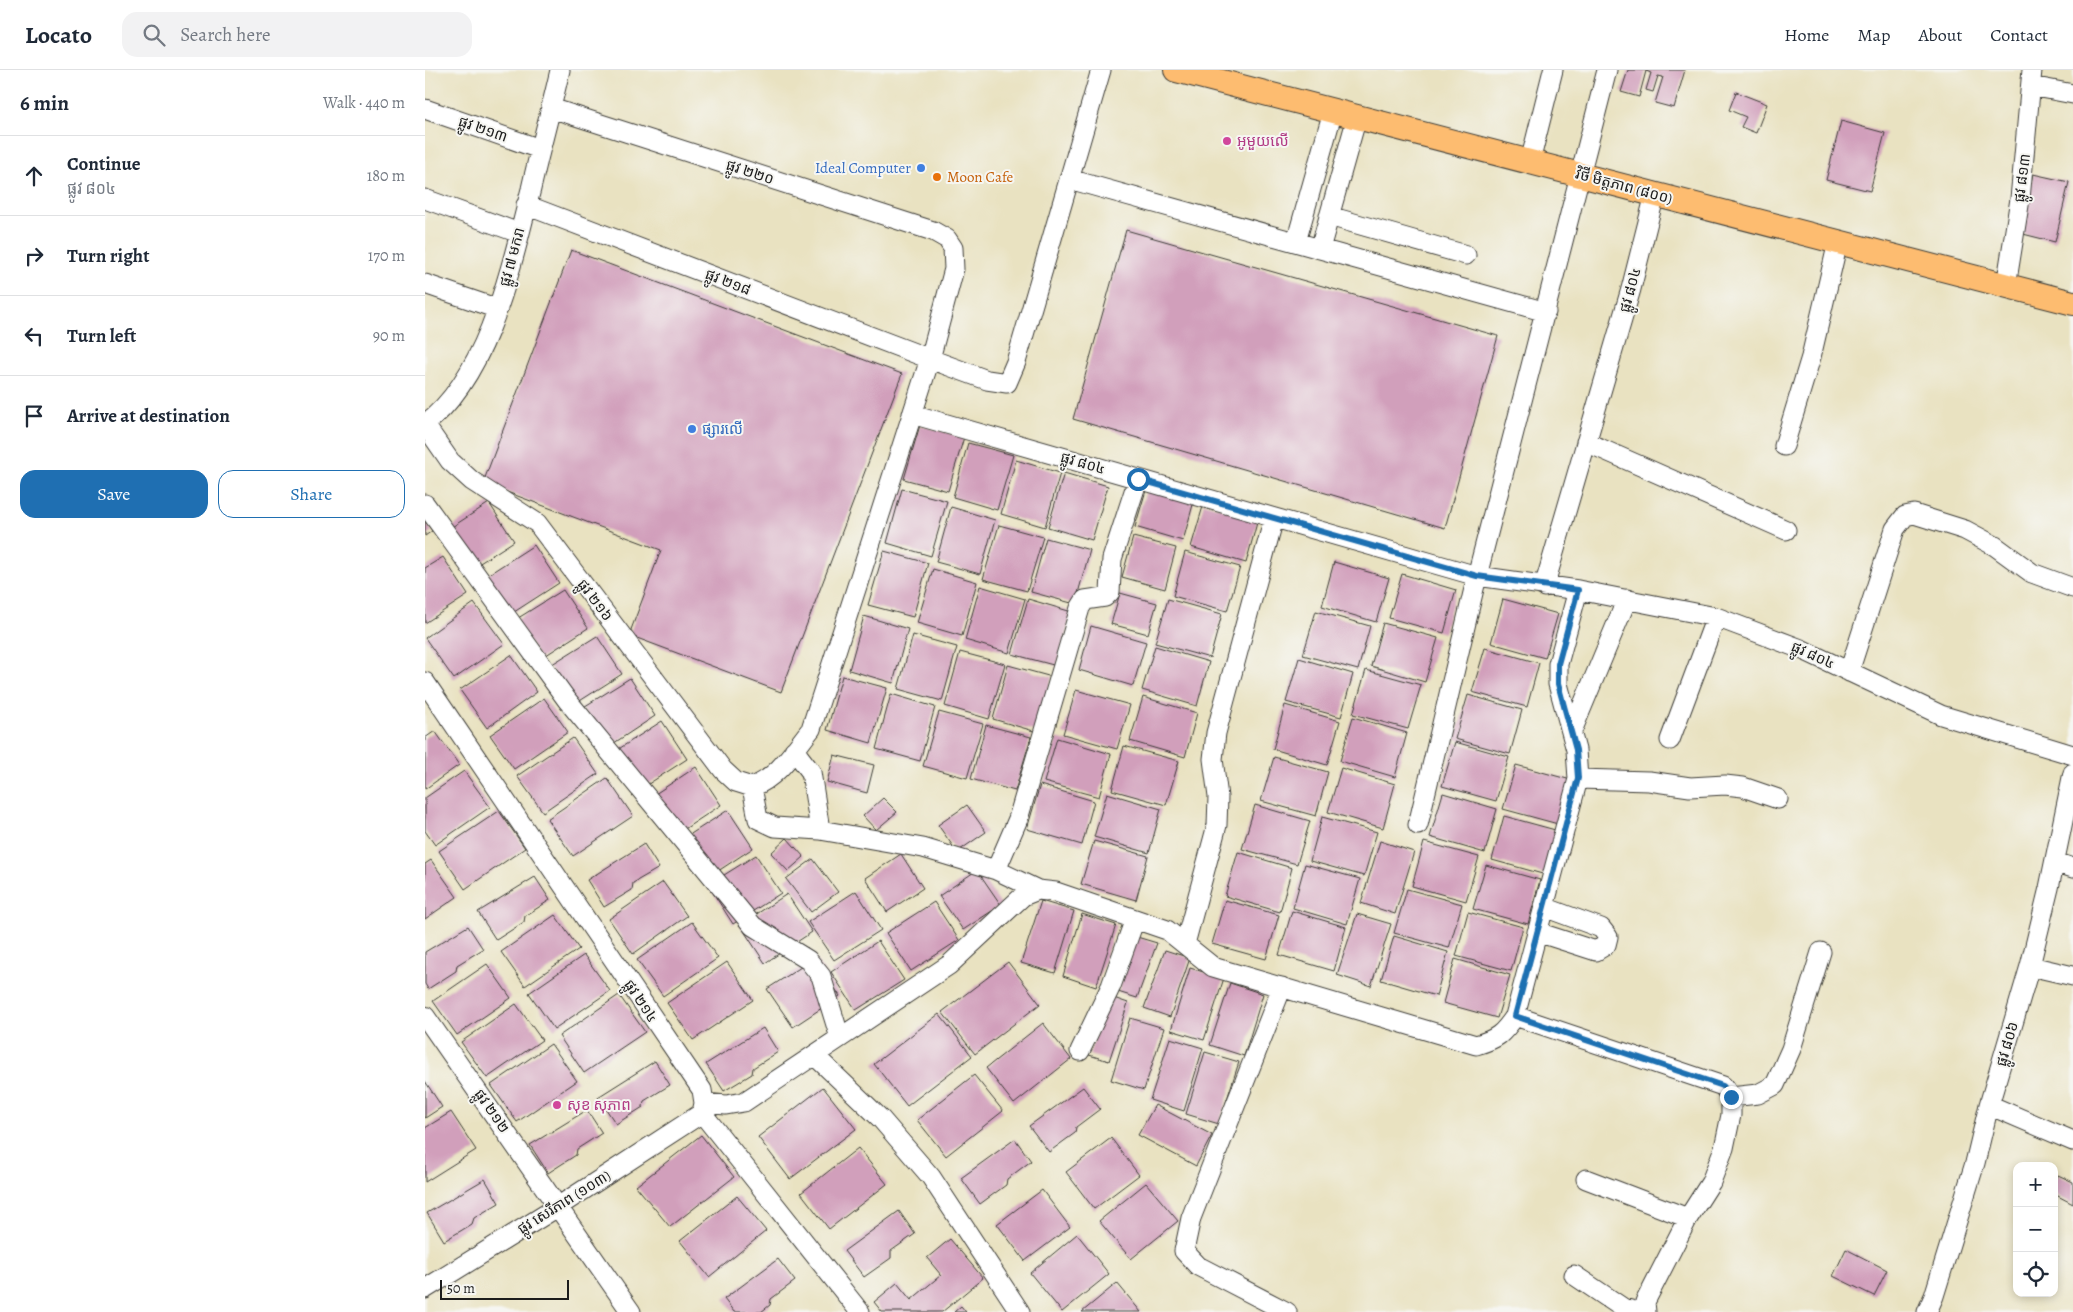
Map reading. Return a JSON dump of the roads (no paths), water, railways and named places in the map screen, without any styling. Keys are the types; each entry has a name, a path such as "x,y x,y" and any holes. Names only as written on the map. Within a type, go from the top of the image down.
{"main road":[{"name":"វិថី មិត្តភាព (៨០០)","path":"1175,70 2073,303"}],"street":[{"name":"ផ្លូវ ៧ មករា","path":"425,424 442,411 466,379 498,309 527,205 560,70"},
{"path":"1101,70 1069,179 1546,312"},
{"path":"1530,162 1553,70"},
{"path":"1418,825 1477,576 1607,70"},
{"path":"2032,78 2073,94"},
{"name":"ផ្លូវ ៨១៣","path":"2006,286 2020,199 2032,78"},
{"name":"ផ្លូវ ២២០","path":"551,108 933,231 947,239 953,248 954,269 929,359"},
{"name":"ផ្លូវ ២១៣","path":"425,109 540,149"},
{"path":"1296,242 1333,111"},
{"path":"1320,249 1357,117"},
{"name":"ផ្លូវ ២១៨","path":"527,205 929,359 987,380 1007,383 1015,362 1069,179"},
{"name":"ផ្លូវ ៨០៤","path":"1544,587 1631,289 1655,194"},
{"path":"425,199 519,233"},
{"path":"1329,216 1466,255"},
{"path":"1783,446 1811,357 1837,242"},
{"path":"425,284 498,309"},
{"path":"929,359 811,728 776,772 763,783 752,787 758,819 775,827 820,830 923,848 996,870 1038,890 1056,892 1167,930 1213,967 1476,1045 1495,1039 1506,1029 1515,1016 1578,778 1572,731 1558,684 1558,664 1578,590"},
{"name":"ផ្លូវ ៨០៤","path":"912,414 1477,576 1544,587 1578,590 1716,617 1801,649 1941,715 2073,755"},
{"name":"ផ្លូវ ២១៦","path":"425,424 450,461 472,481 537,524 723,770 736,782 752,787"},
{"path":"1586,442 1786,530"},
{"path":"996,870 1017,819 1080,608 1085,600 1105,597 1110,592 1112,559 1138,479"},
{"path":"425,504 567,700 753,926 809,960 821,976 841,1038"},
{"path":"1849,672 1895,529 1905,516 1914,514 1965,530 1995,546 2032,573 2073,588"},
{"path":"1185,944 1217,825 1218,797 1213,759 1216,732 1273,518"},
{"path":"1572,731 1627,599"},
{"path":"1670,740 1716,617"},
{"name":"ផ្លូវ ២១៤","path":"425,682 702,1090 703,1108 861,1312"},
{"path":"794,750 811,772 820,830"},
{"name":"ផ្លូវ ៨០៦","path":"1927,1312 1934,1296 1975,1163 1989,1105 2030,966 2055,862 2073,773"},
{"path":"1578,778 1649,780 1690,787 1725,785 1743,787 1778,799"},
{"path":"2055,862 2073,868"},
{"path":"703,1108 744,1102 949,965 1023,896 1038,890"},
{"path":"1537,932 1596,951 1606,945 1608,937 1601,928 1544,907"},
{"path":"1080,1051 1111,986 1135,919"},
{"path":"1731,1097 1758,1094 1775,1084 1791,1049 1821,952"},
{"path":"2030,966 2073,976"},
{"path":"1282,987 1191,1218 1184,1251 1198,1266 1287,1312"},
{"name":"ផ្លូវ ២១២","path":"425,1016 631,1312"},
{"path":"1515,1016 1723,1086 1731,1097 1731,1115 1723,1148 1711,1182 1688,1218 1645,1302 1646,1312"},
{"path":"814,1055 881,1119 931,1177 1020,1312"},
{"path":"1989,1105 2073,1141"},
{"name":"ផ្លូវ សេរីភាព (១០៣)","path":"425,1289 559,1206 703,1108"},
{"path":"1586,1179 1688,1218"},
{"path":"1574,1275 1623,1308 1639,1312"}],"place":[{"name":"អូមួយលេី","path":"1227,141"},
{"name":"Ideal Computer","path":"921,168"},
{"name":"Moon Cafe","path":"937,177"},
{"name":"ផ្សារលើ","path":"692,429"},
{"name":"សុខ សុភាព","path":"557,1105"}]}
